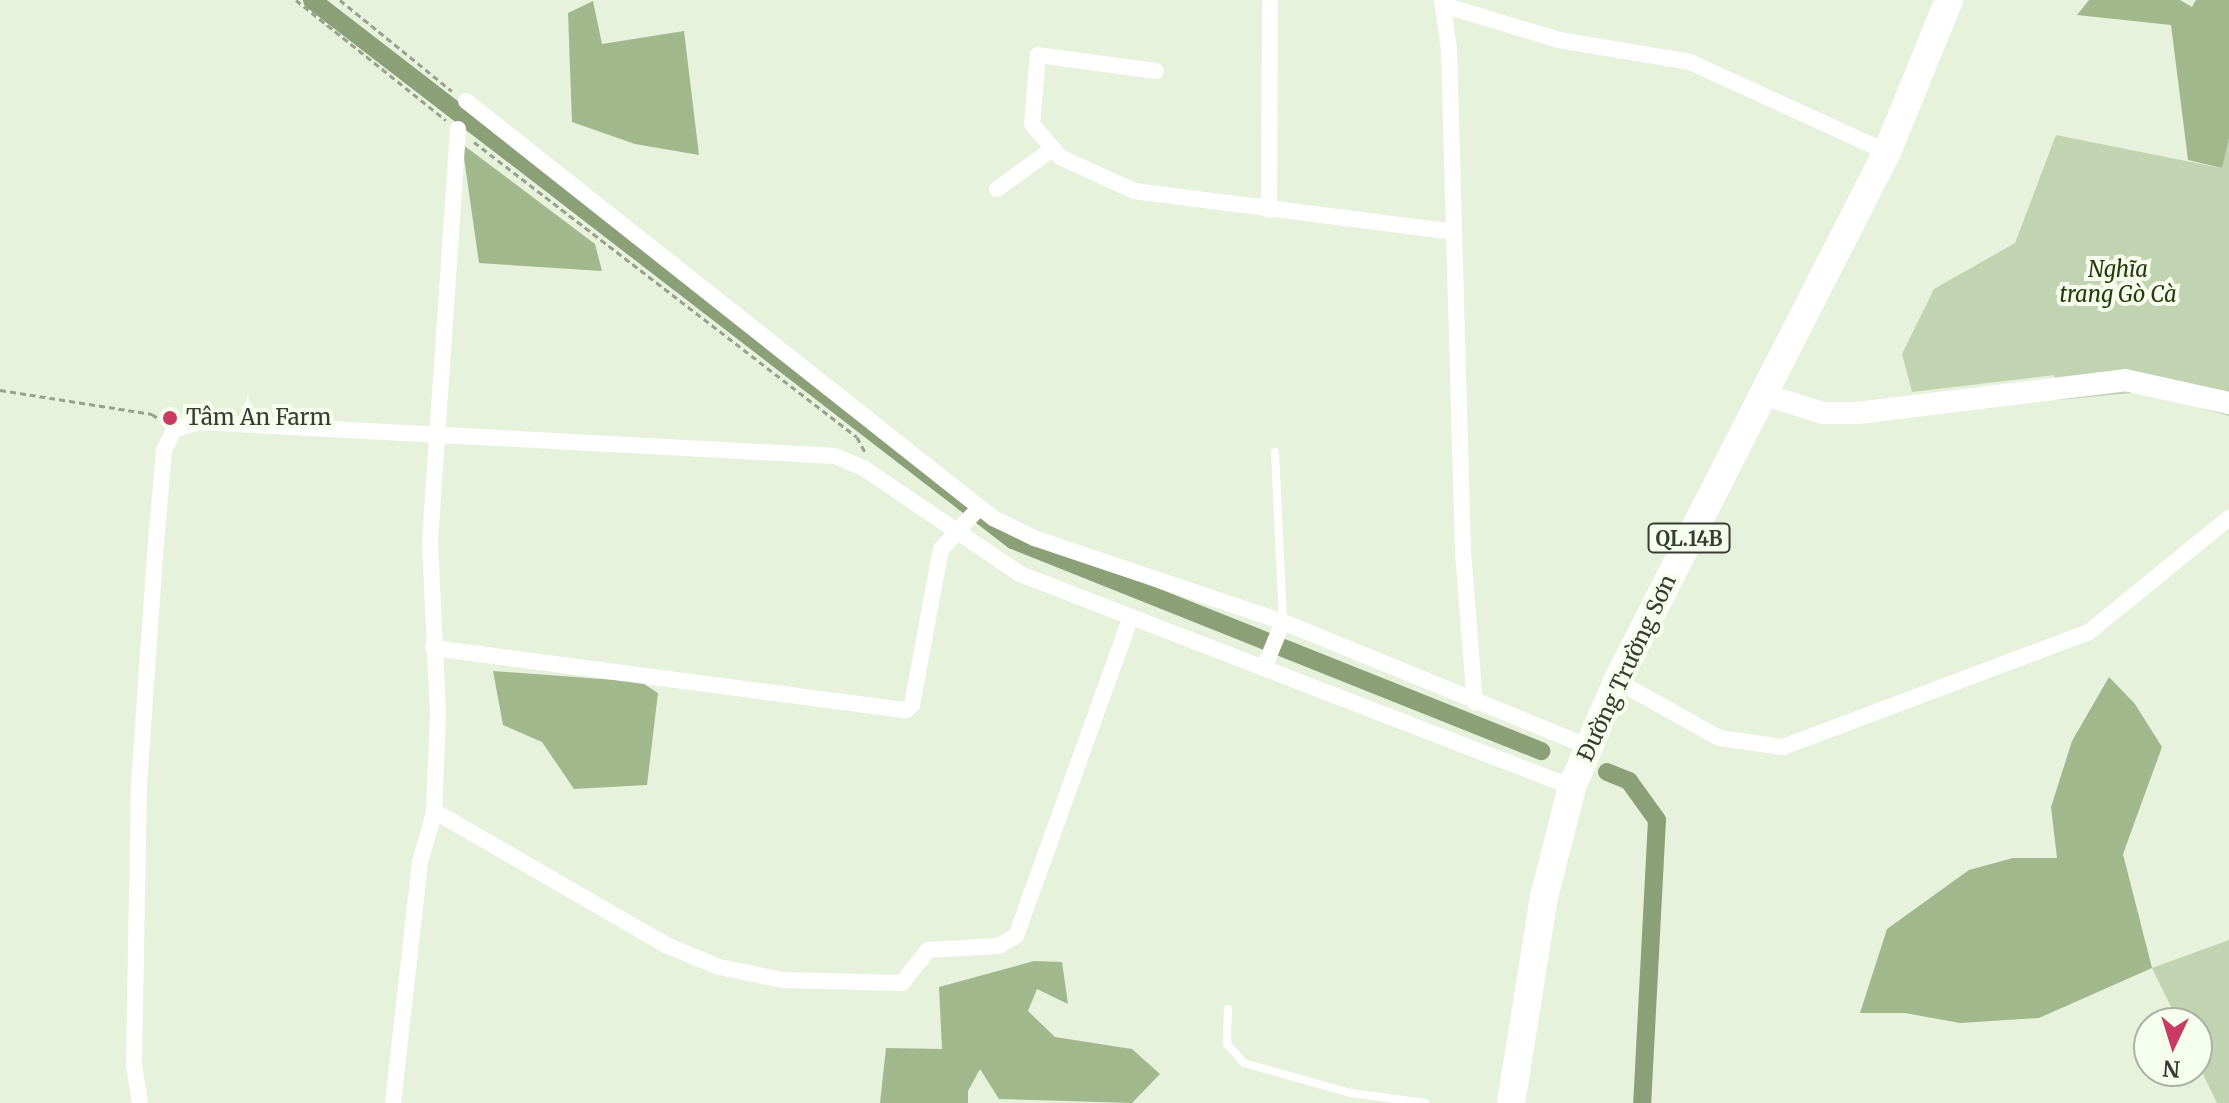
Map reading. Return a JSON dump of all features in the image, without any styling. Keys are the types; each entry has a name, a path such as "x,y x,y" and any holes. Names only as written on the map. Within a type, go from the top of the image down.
{"highway":[{"name":"Đường Trường Sơn","path":"1511,1103 1544,897 1572,787 1617,681 1887,152 1949,0"}],"street":[{"path":"1269,210 1270,0"},
{"path":"1475,703 1463,552 1449,50 1442,3 1559,40 1690,62 1887,152"},
{"path":"1156,71 1038,55 1032,124 1051,150 1134,191 1452,232"},
{"path":"466,101 979,508 1034,538 1283,622 1475,703 1590,747"},
{"path":"393,1103 420,862 434,811 438,713 433,648 435,437 458,129"},
{"path":"997,189 1051,150"},
{"path":"1762,394 1823,413 1858,413 2125,380 2229,403"},
{"path":"140,1103 134,1065 139,784 164,450 174,430 199,422 835,456 881,480 1020,574 1572,787"},
{"path":"433,648 906,710 912,705 941,549 979,508"},
{"path":"1617,681 1719,738 1783,747 2089,632 2229,518"},
{"path":"434,811 666,945 719,967 783,980 902,983 928,950 998,946 1016,936 1131,617"},
{"path":"1264,668 1283,622"}],"lane":[{"path":"1275,452 1283,622"},
{"path":"1228,1009 1227,1044 1244,1063 1351,1093 1425,1103"}],"path":[{"path":"296,0 857,437 881,480"},
{"path":"340,0 466,101"},
{"path":"0,390 152,414 174,430"}],"green space":[{"path":"2089,0 2180,0 2192,7 2196,0 2229,0 2229,138 2222,168 2188,160 2171,25 2077,15"},
{"path":"593,1 602,44 684,31 699,155 635,144 572,122 568,13"},
{"name":"Nghĩa trang Gò Cà","path":"2056,135 2221,168 2229,138 2229,416 2143,392 2058,400 2054,375 1912,392 1902,354 1934,289 2015,243"},
{"path":"462,144 595,244 602,271 479,263"},
{"path":"493,671 641,682 658,693 647,785 574,789 542,742 503,725"},
{"path":"2109,677 2135,704 2162,747 2123,854 2152,968 2039,1018 1960,1023 1905,1013 1860,1013 1887,929 1969,870 2013,858 2057,858 2051,807 2072,741"},
{"path":"2229,940 2229,1103 2217,1103 2209,1087 2213,1087 2213,1007 2171,1007 2152,968"},
{"path":"1034,961 1062,962 1068,1004 1037,989 1028,1011 1055,1037 1132,1049 1160,1074 1132,1103 999,1099 980,1069 968,1091 968,1103 880,1103 886,1048 942,1049 939,987"}],"waterway":[{"path":"312,0 1013,540 1541,751"},
{"path":"1607,772 1629,781 1657,820 1642,1103"}],"place":[{"name":"Tâm An Farm","path":"170,418"}]}
